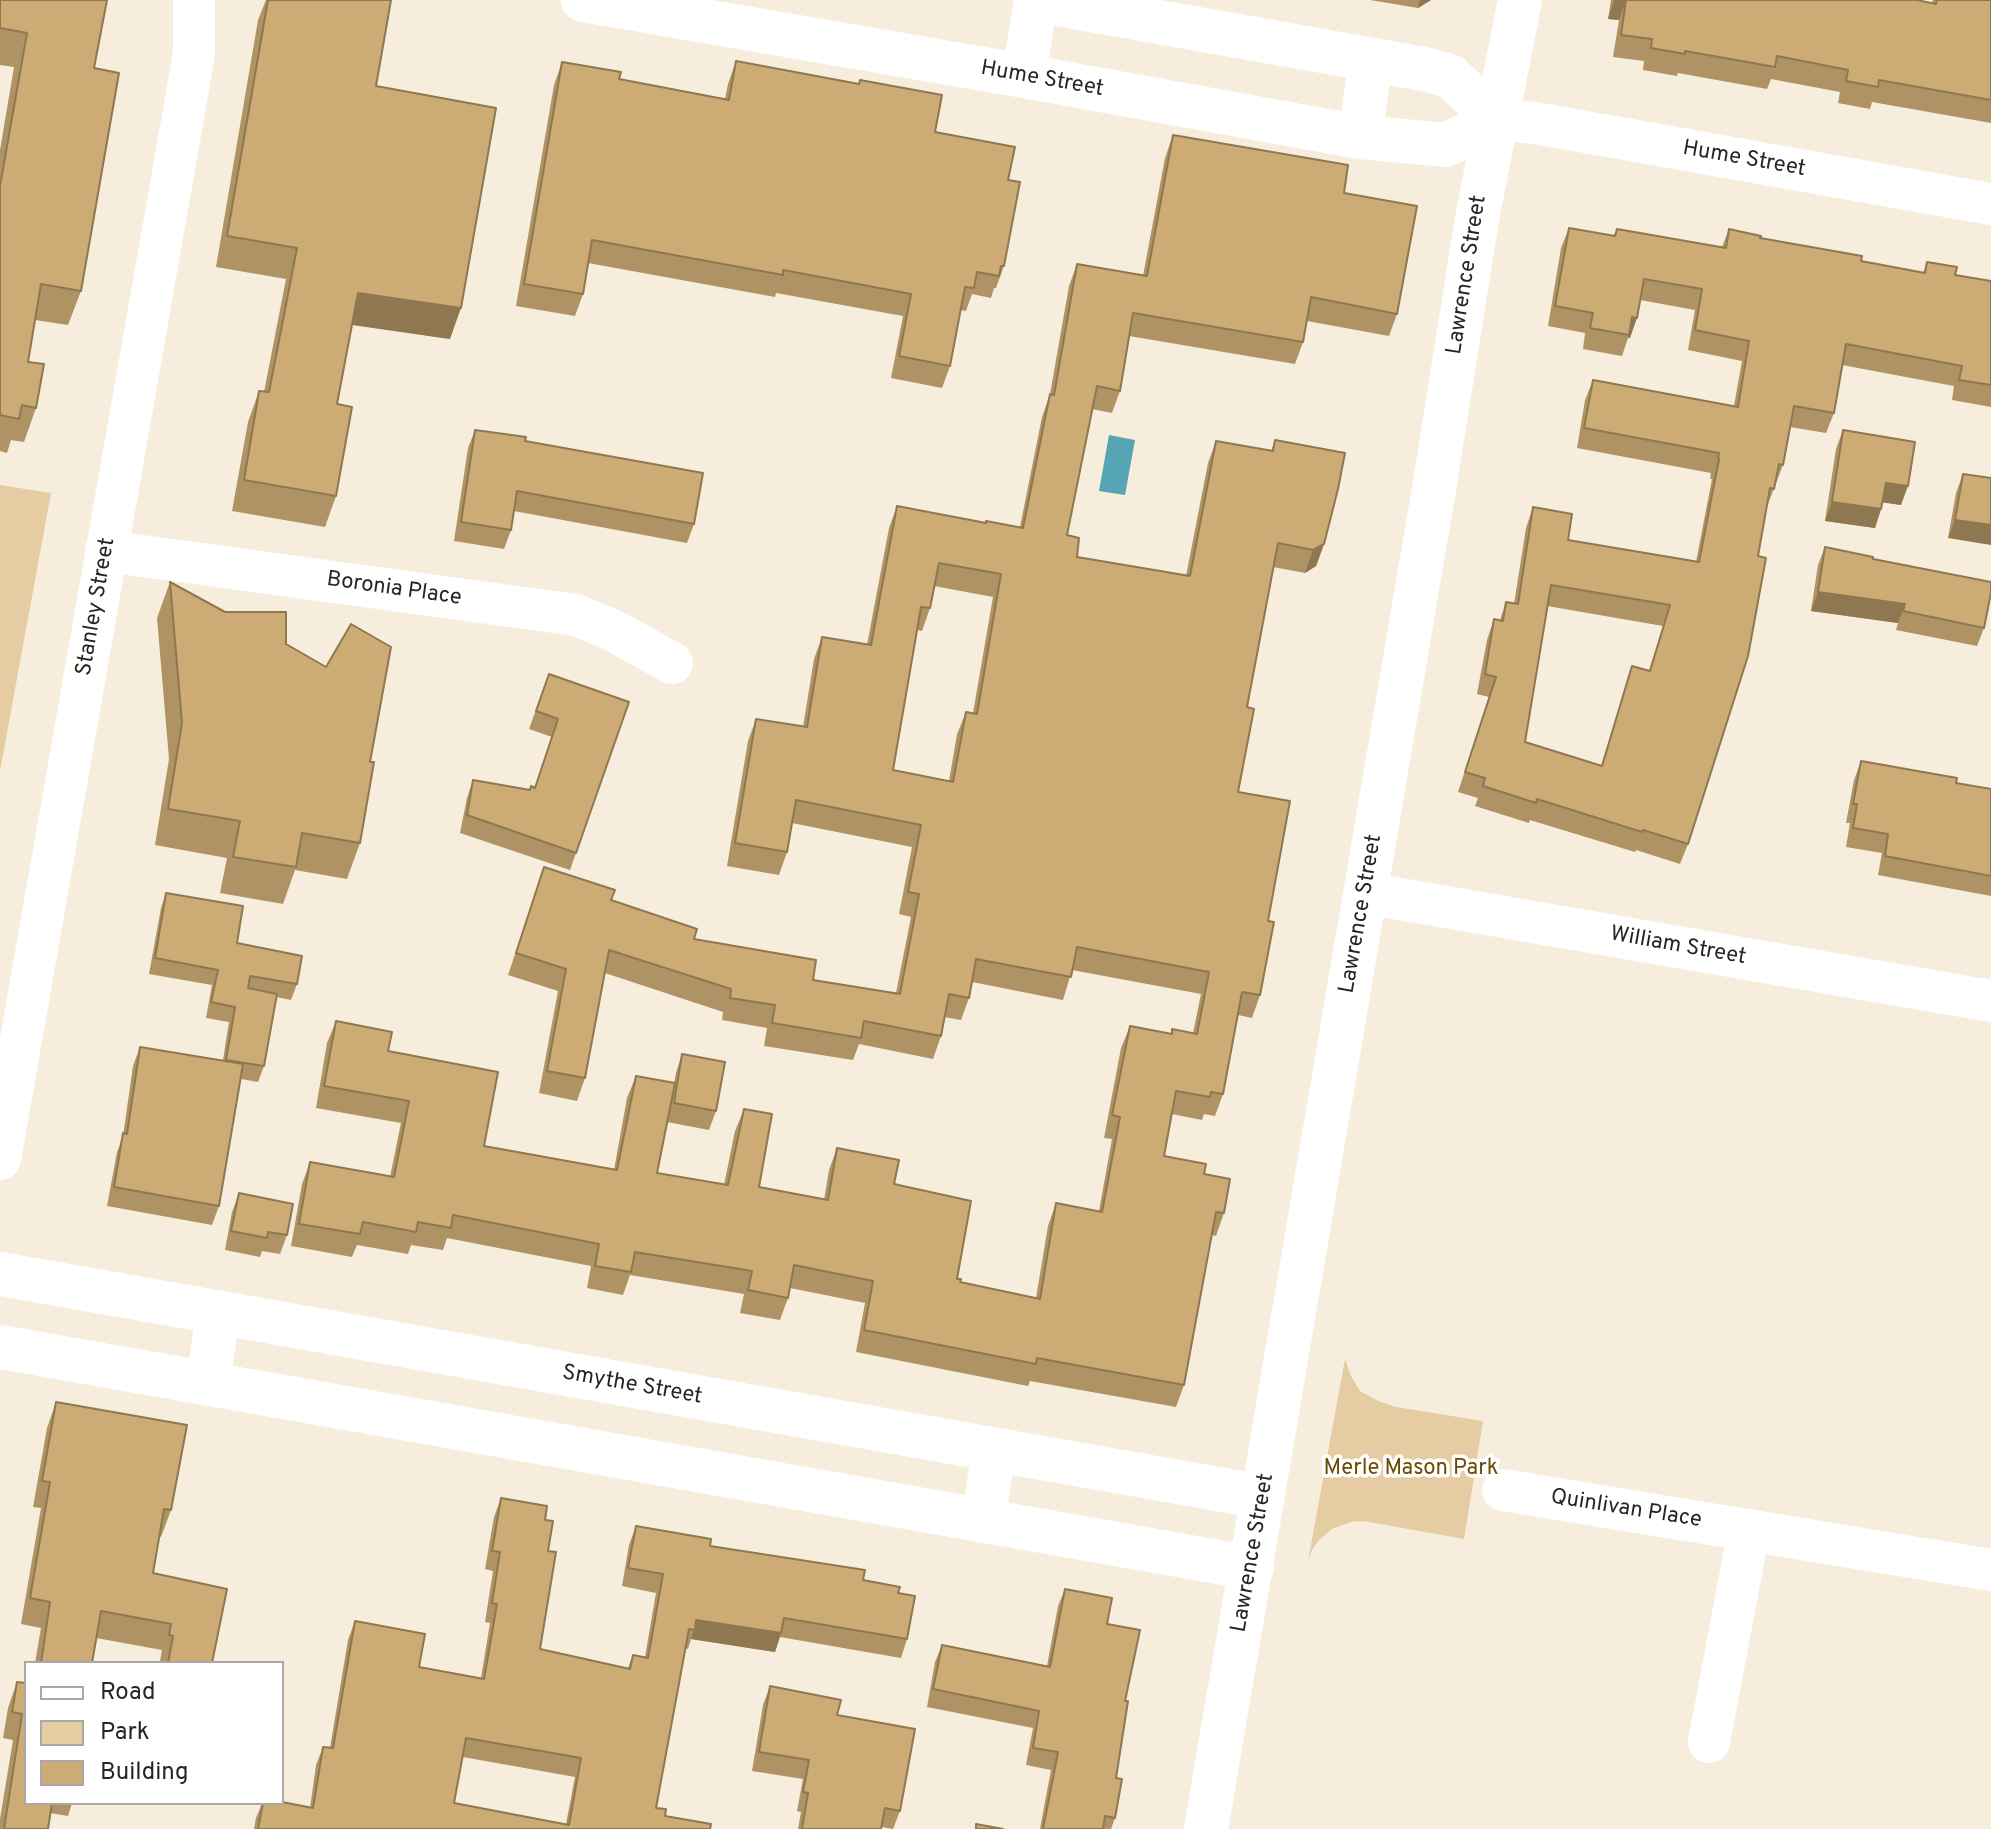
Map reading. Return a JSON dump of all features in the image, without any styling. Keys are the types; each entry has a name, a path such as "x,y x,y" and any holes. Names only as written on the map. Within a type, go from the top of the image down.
{"street":[{"name":"Stanley Street","path":"0,1159 194,54 194,0"},
{"name":"Stanley Street","path":"194,54 218,0"},
{"name":"Hume Street","path":"583,0 1360,137 1446,145 1496,119 1535,123 1991,204"},
{"path":"1024,76 1036,0 1450,76 1496,119"},
{"name":"Lawrence Street","path":"1206,1829 1434,489 1477,219 1520,0"},
{"path":"1360,137 1371,60"},
{"name":"Boronia Place","path":"106,551 576,615 614,631 672,663"},
{"name":"William Street","path":"1365,893 1991,1001"},
{"name":"Smythe Street","path":"0,1274 1263,1497"},
{"path":"208,1384 218,1313"},
{"path":"0,1347 1252,1568"},
{"path":"983,1521 994,1450"},
{"name":"Quinlivan Place","path":"1503,1490 1991,1570"},
{"path":"1709,1742 1749,1530"}],"green space":[{"path":"0,485 51,493 0,771"},
{"name":"Merle Mason Park","path":"1345,1359 1360,1391 1378,1401 1396,1407 1483,1421 1464,1539 1364,1521 1351,1522 1332,1529 1319,1540 1308,1561"}],"water":[{"path":"1109,435 1135,440 1125,495 1099,491"}],"building":[{"path":"0,0 107,0 94,68 119,73 81,291 41,284 28,362 44,364 36,408 22,405 19,419 0,415 0,186 27,33 0,28"},
{"path":"268,0 391,0 376,86 496,108 461,308 358,293 337,404 352,407 336,496 244,480 259,391 269,392 297,248 227,236"},
{"path":"1626,0 1917,0 1936,4 1937,0 1991,0 1991,100 1879,80 1878,87 1846,81 1848,70 1777,56 1775,67 1651,48 1652,39 1621,35"},
{"path":"736,61 859,84 860,80 942,95 935,132 1015,147 1008,180 1020,182 1004,266 1001,266 999,276 977,272 974,288 965,287 950,366 899,356 911,294 783,270 783,275 592,240 583,294 524,284 562,62 621,72 619,79 729,100"},
{"path":"1173,135 1348,165 1344,193 1417,206 1397,314 1311,297 1303,342 1133,313 1120,391 1097,386 1067,535 1079,538 1077,557 1190,576 1216,441 1273,451 1275,440 1345,453 1324,544 1313,550 1278,543 1247,707 1254,709 1238,792 1290,801 1268,921 1274,922 1260,995 1242,992 1223,1094 1211,1092 1210,1097 1176,1091 1164,1156 1206,1164 1204,1174 1230,1179 1224,1213 1216,1212 1184,1385 1037,1358 1036,1364 864,1330 873,1281 794,1265 788,1298 748,1290 752,1271 635,1252 631,1272 595,1266 599,1244 453,1215 451,1228 418,1222 416,1232 363,1222 360,1234 299,1224 310,1162 394,1177 409,1101 324,1086 336,1021 392,1032 388,1051 498,1072 484,1146 617,1170 636,1076 675,1083 657,1173 728,1185 744,1109 772,1114 759,1187 828,1200 837,1148 899,1160 894,1184 971,1201 957,1279 961,1279 960,1282 1040,1299 1056,1203 1102,1212 1120,1117 1112,1115 1130,1026 1172,1034 1172,1029 1197,1034 1209,972 1077,947 1071,977 976,959 969,998 949,994 941,1036 864,1021 861,1038 772,1023 775,1005 730,998 731,989 609,950 585,1078 547,1071 566,969 516,953 544,867 615,890 611,900 697,929 694,939 816,960 813,980 900,994 919,894 908,892 921,825 796,800 787,852 735,843 756,719 807,727 822,637 871,645 897,506 1023,528 1050,394 1054,395 1077,264 1147,276","holes":["939,563 1001,574 977,714 966,712 953,782 893,770 921,607 930,608"]},
{"path":"1569,228 1615,236 1617,229 1726,248 1729,229 1760,238 1862,256 1861,261 1925,273 1927,262 1957,267 1955,275 1991,281 1991,385 1959,380 1962,366 1846,344 1834,413 1794,406 1783,465 1779,464 1774,489 1770,488 1758,556 1766,558 1748,656 1688,844 1483,786 1485,778 1465,772 1496,677 1485,674 1494,619 1503,621 1506,602 1518,604 1533,507 1572,514 1568,540 1699,562 1719,453 1584,428 1593,380 1738,407 1749,341 1695,330 1702,289 1644,279 1637,318 1632,317 1629,335 1590,328 1593,313 1555,306","holes":["1551,585 1670,605 1650,671 1632,666 1602,766 1525,742"]},
{"path":"475,430 526,437 525,441 703,473 694,524 517,491 511,530 461,522"},
{"path":"1843,430 1915,442 1908,486 1886,483 1881,509 1832,502"},
{"path":"1963,474 1991,478 1991,525 1955,520"},
{"path":"1825,547 1991,582 1984,628 1903,611 1905,604 1818,592"},
{"path":"170,582 225,612 286,612 286,644 326,667 351,624 391,647 370,762 374,762 360,843 302,833 296,867 233,857 240,821 168,809 182,723"},
{"path":"549,674 629,702 576,853 467,815 473,780 530,790 531,786 535,788 558,719 536,711"},
{"path":"1861,761 1957,778 1956,783 1991,789 1991,876 1885,856 1888,834 1853,828 1857,804 1853,804"},
{"path":"166,893 243,906 237,943 302,956 297,984 250,976 248,988 277,994 264,1066 226,1060 235,1007 211,1002 218,970 155,958"},
{"path":"140,1047 243,1064 219,1206 114,1187 123,1133 127,1134"},
{"path":"682,1054 725,1062 716,1111 674,1103"},
{"path":"239,1193 293,1204 287,1235 268,1232 267,1238 231,1231"},
{"path":"56,1402 187,1425 171,1510 164,1509 153,1573 227,1589 212,1661 168,1661 173,1636 169,1635 171,1624 101,1611 92,1661 41,1661 50,1602 30,1598 50,1482 42,1481"},
{"path":"501,1498 547,1506 545,1520 553,1521 548,1551 556,1552 540,1649 630,1669 633,1655 648,1658 663,1574 628,1568 636,1526 711,1539 710,1546 865,1570 863,1580 900,1587 898,1593 915,1596 907,1639 784,1618 781,1633 696,1620 695,1630 689,1629 656,1808 666,1809 665,1816 711,1824 710,1829 258,1829 263,1805 284,1805 284,1802 313,1808 323,1747 333,1748 355,1621 425,1634 419,1667 484,1679 497,1604 492,1603 500,1552 492,1551","holes":["466,1738 581,1758 569,1825 454,1803"]},
{"path":"1065,1589 1112,1598 1107,1624 1140,1630 1125,1701 1128,1701 1116,1778 1122,1779 1115,1818 1105,1816 1103,1829 1043,1829 1058,1752 1033,1748 1039,1711 933,1689 942,1645 1050,1667"},
{"path":"17,1682 24,1683 24,1805 52,1805 48,1829 4,1829 22,1714 12,1712"},
{"path":"770,1686 841,1700 837,1715 915,1729 900,1811 885,1808 881,1829 802,1829 808,1793 803,1792 809,1760 759,1752"},
{"path":"976,1824 1003,1829 976,1829"}]}
